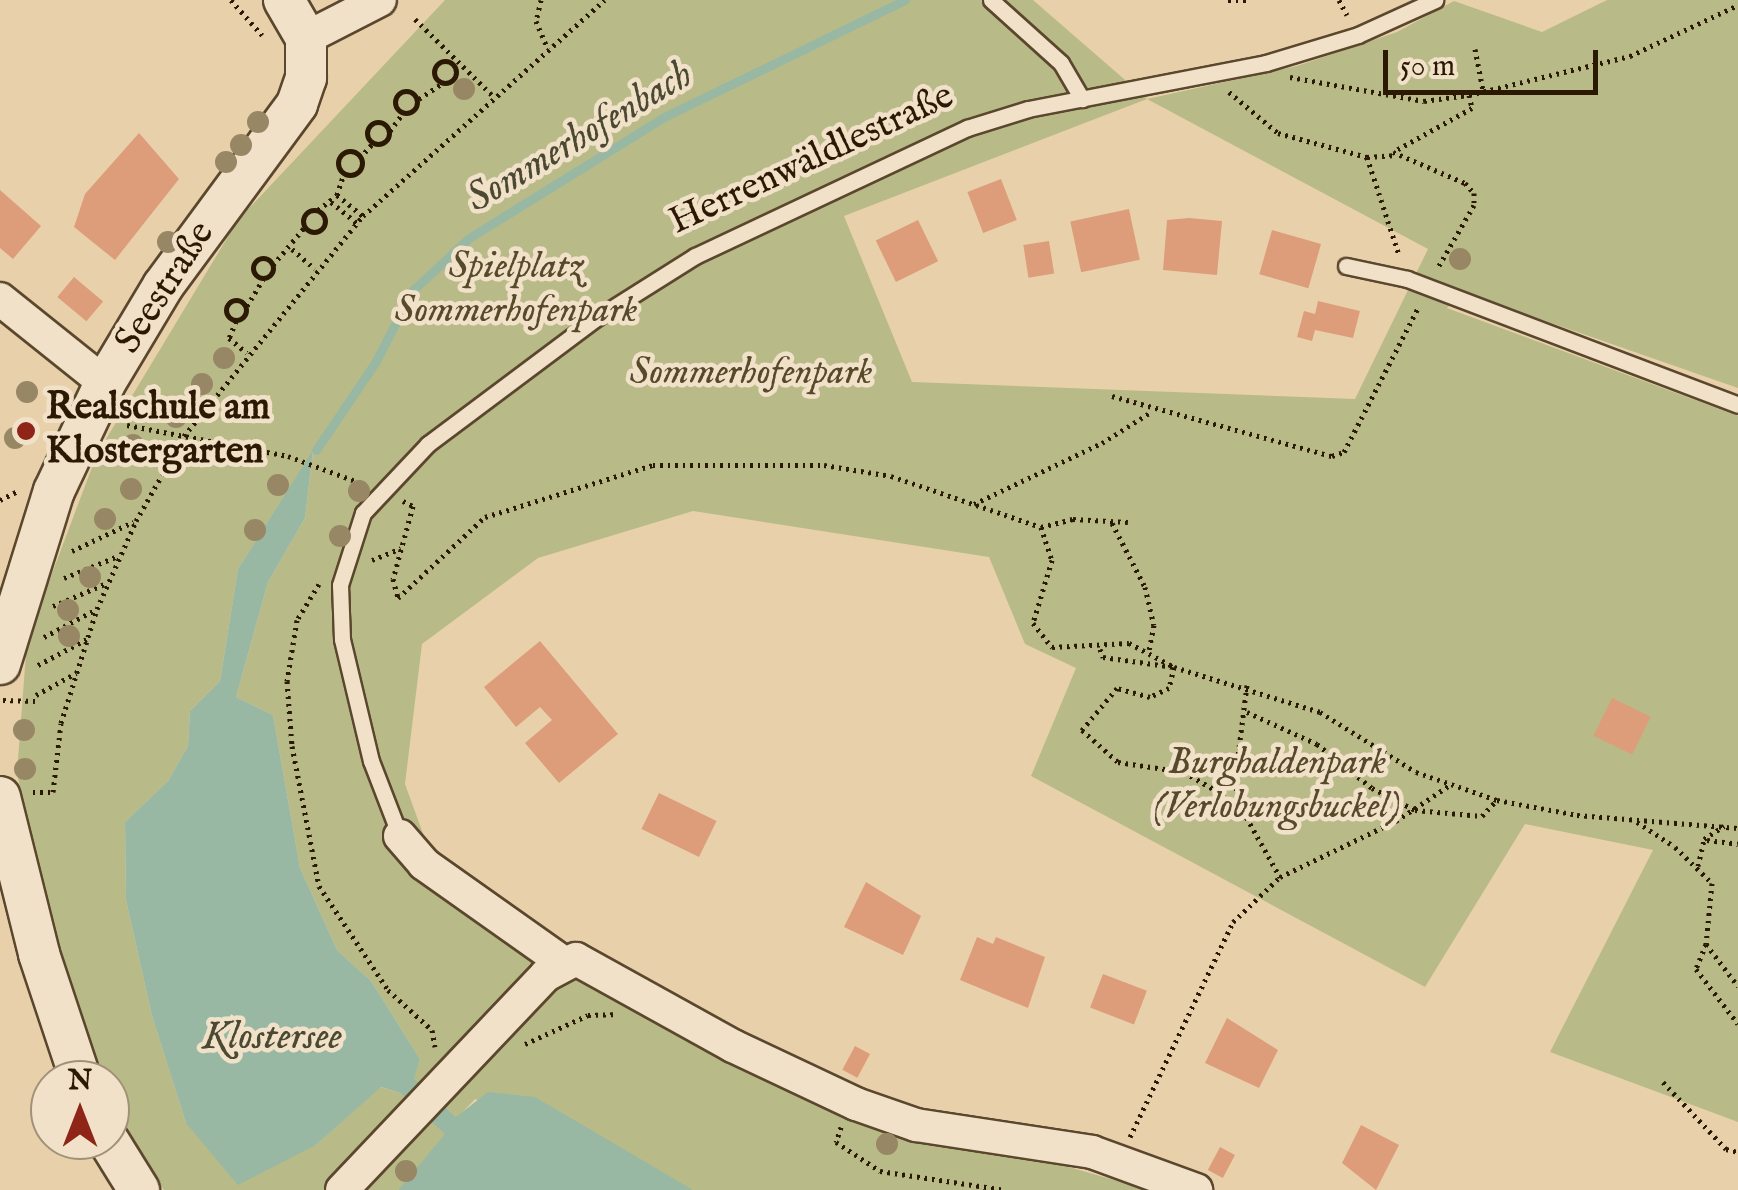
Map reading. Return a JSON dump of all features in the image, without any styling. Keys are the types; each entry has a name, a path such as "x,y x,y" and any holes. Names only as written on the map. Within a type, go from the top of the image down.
{"street":[{"path":"284,0 306,38 380,0"},
{"name":"Seestraße","path":"19,665 36,540 104,383 163,286 297,104 306,78 306,38"},
{"path":"0,298 104,383"},
{"path":"0,797 39,954 75,1060"},
{"name":"Herrenwäldlestraße","path":"400,836 424,864 564,963"},
{"path":"342,1190 564,963 592,964 733,1046 856,1104 916,1125 1057,1144 1120,1160 1196,1190"},
{"path":"120,1160 139,1190"}],"lane":[{"path":"991,0 1060,63 1082,99"},
{"name":"Herrenwäldlestraße","path":"400,836 383,804 342,639 344,564 378,490 513,377 695,256 967,128 1082,99 1266,63 1358,35 1435,0"},
{"path":"1346,266 1407,279 1738,406"}],"path":[{"path":"541,0 536,20 548,50"},
{"path":"53,792 60,723 97,609 136,521 184,436 315,268 363,216 604,0"},
{"path":"1228,0 1248,0"},
{"path":"1338,0 1348,17"},
{"path":"1266,63 1295,80 1356,93 1424,101 1469,95 1630,56 1738,4"},
{"path":"414,18 493,96"},
{"path":"1475,49 1484,91"},
{"path":"441,84 433,74 437,64 455,62"},
{"path":"344,174 356,174 360,158 374,144 385,142 402,113 414,111 418,100 452,81 455,62"},
{"path":"1112,396 1151,412 1320,454 1344,452 1476,199 1465,182 1393,155 1367,157 1278,133 1213,76"},
{"path":"402,113 395,104 398,94 410,91 418,100"},
{"path":"1393,155 1401,144 1472,108 1469,95"},
{"path":"374,144 366,134 371,124 382,122 390,132"},
{"path":"247,353 230,338 236,321 272,265 292,250 304,228 305,213 318,210 337,195 344,174 340,157 350,152 360,158"},
{"path":"1367,157 1407,279"},
{"path":"337,195 363,216"},
{"path":"331,202 357,223"},
{"path":"304,228 323,228 318,210"},
{"path":"292,250 315,268"},
{"path":"263,279 252,265 263,258 272,265"},
{"path":"236,321 226,307 236,299 246,307"},
{"path":"974,504 1102,443 1151,412"},
{"path":"127,425 288,456 378,490"},
{"path":"413,506 393,579 398,598 486,517 654,464 824,465 891,476 1040,527 1072,519 1128,522"},
{"path":"72,551 136,521"},
{"path":"1112,523 1145,586 1154,625 1149,650"},
{"path":"1040,527 1052,560 1034,605 1040,638 1052,647 1100,649 1129,643 1149,650 1174,667"},
{"path":"61,579 120,555"},
{"path":"344,564 314,590 289,646 292,746 319,886 365,960 412,1012"},
{"path":"50,608 108,582"},
{"path":"44,637 97,609"},
{"path":"19,665 87,639"},
{"path":"1100,649 1102,657 1174,667 1247,684 1320,712 1450,785 1497,800 1634,821 1738,828"},
{"path":"1174,667 1169,688 1150,697 1117,688 1082,730 1118,762 1184,772 1238,804"},
{"path":"0,700 36,698 76,673"},
{"path":"1247,684 1235,780 1238,804 1280,877"},
{"path":"1246,712 1317,744 1372,788 1416,810 1482,816 1497,800"},
{"path":"1120,1160 1174,1036 1233,922 1280,877 1416,810 1450,785"},
{"path":"1634,821 1698,866 1712,883 1715,900 1696,970 1738,1024"},
{"path":"1698,866 1704,840 1724,826"},
{"path":"1704,840 1738,844"},
{"path":"1706,944 1738,986"},
{"path":"475,1055 498,1056 588,1015 622,1014"},
{"path":"1663,1082 1726,1149 1738,1152"},
{"path":"838,1137 848,1152 880,1171 1006,1190"}],"green space":[{"path":"445,0 1033,0 1147,99 1297,66 1397,32 1454,1 1542,32 1607,0 1738,0 1738,388 1462,292 1447,308 1738,416 1738,1122 1550,1052 1653,850 1525,824 1425,987 1031,776 1076,668 1025,644 989,557 693,511 538,558 422,644 405,784 425,839 527,948 781,1084 1149,1190 693,1190 475,1099 457,1118 413,1079 420,1059 371,981 337,950 300,868 273,715 236,697 268,582 305,518 313,451 238,569 220,681 190,711 188,746 168,781 125,822 126,900 152,1016 186,1123 316,1145 380,1087 400,1093 446,1134 398,1190 164,1190 130,1142 130,1060 96,1060 49,928 17,773 27,640 97,454 238,220","holes":["1147,99 1428,249 1355,399 912,382 844,216"]}],"water":[{"name":"Klostersee","path":"313,450 305,518 268,582 236,697 273,715 300,868 337,950 371,981 420,1059 414,1079 456,1117 488,1092 535,1097 693,1190 398,1190 445,1134 400,1093 381,1087 316,1145 238,1185 186,1123 152,1016 126,900 125,822 168,781 188,746 190,711 220,681 238,569"}],"building":[{"path":"139,133 179,179 115,260 74,227 85,194"},
{"path":"1001,179 1017,220 983,233 967,192"},
{"path":"0,190 41,226 13,259 0,248"},
{"path":"1129,209 1140,260 1081,272 1070,221"},
{"path":"918,220 938,261 896,282 876,241"},
{"path":"1167,220 1222,221 1217,275 1163,270"},
{"path":"1272,230 1321,244 1308,288 1259,274"},
{"path":"1049,241 1054,274 1028,278 1023,245"},
{"path":"74,277 103,301 86,321 57,297"},
{"path":"1318,301 1360,311 1353,338 1315,330 1312,341 1297,337 1304,311 1315,314"},
{"path":"540,641 618,734 559,783 525,743 552,720 540,707 516,727 484,687"},
{"path":"1612,698 1651,717 1632,755 1594,736"},
{"path":"659,793 717,821 699,857 641,829"},
{"path":"866,882 921,916 903,955 844,927"},
{"path":"977,937 993,944 996,937 1045,957 1028,1008 960,980"},
{"path":"1103,974 1147,991 1134,1024 1090,1008"},
{"path":"1227,1018 1278,1050 1259,1088 1205,1063"},
{"path":"855,1046 870,1054 857,1078 842,1070"},
{"path":"1361,1125 1399,1145 1376,1190 1342,1163"},
{"path":"1220,1147 1235,1155 1223,1178 1208,1170"}],"waterway":[{"name":"Sommerhofenbach","path":"316,450 375,363 412,291 469,238 666,116 905,0"}],"place":[{"name":"Realschule am Klostergarten","path":"26,431"}],"park label":[{"name":"Spielplatz Sommerhofenpark","path":"516,290"},
{"name":"Sommerhofenpark","path":"751,374"},
{"name":"Burghaldenpark (Verlobungsbuckel)","path":"1277,786"}]}
